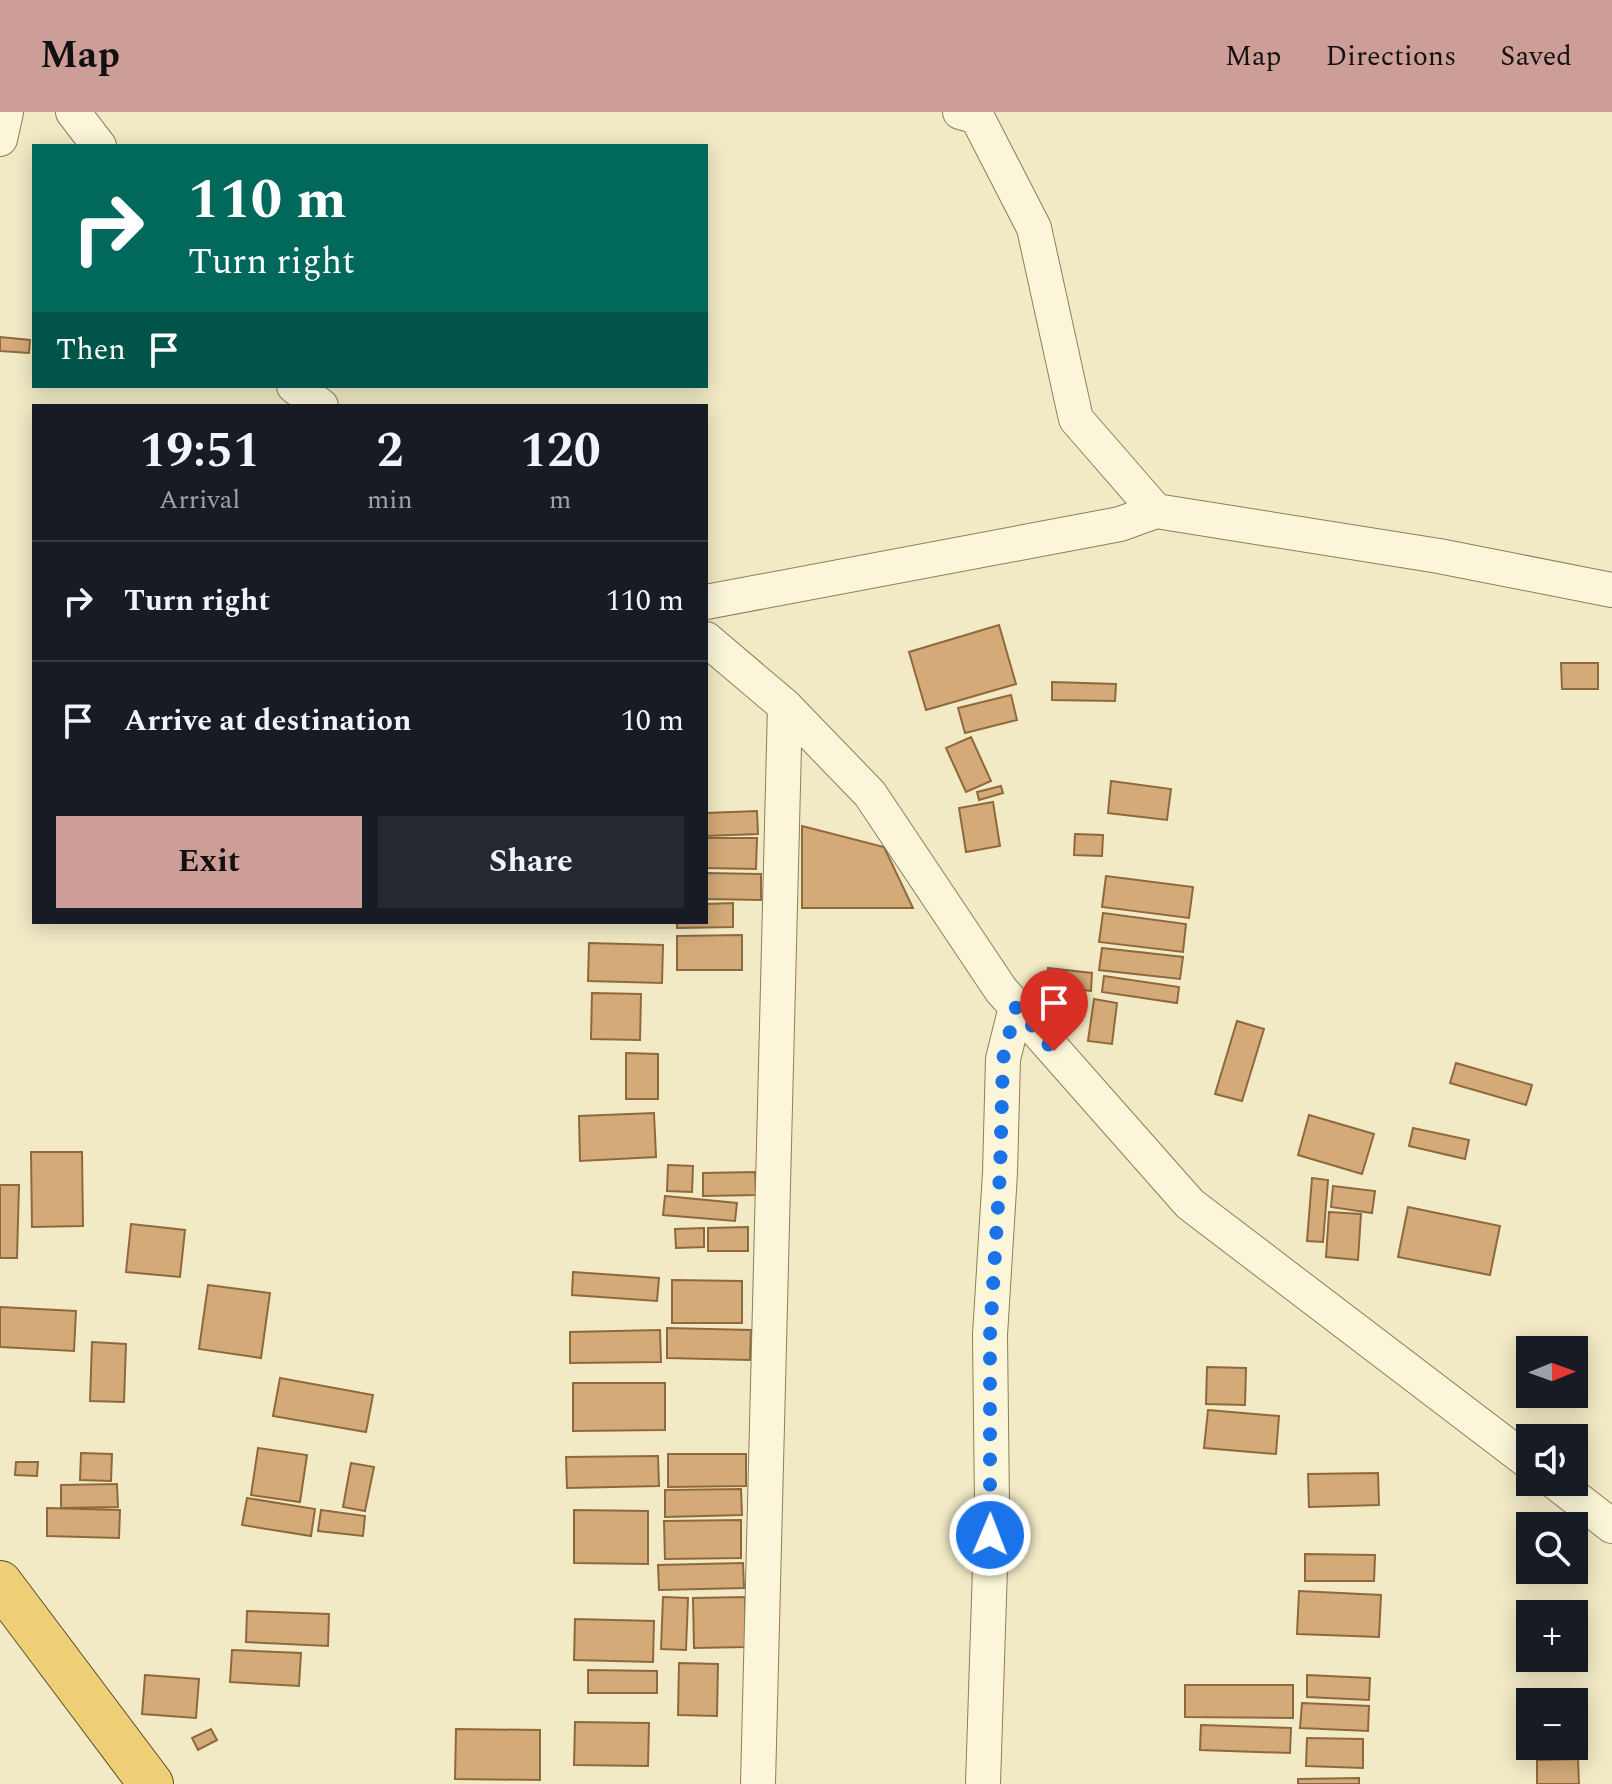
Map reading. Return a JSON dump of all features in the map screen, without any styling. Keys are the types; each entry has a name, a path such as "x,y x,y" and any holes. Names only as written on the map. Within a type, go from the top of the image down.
{"highway":[{"path":"0,1583 151,1784"}],"street":[{"path":"0,139 6,112"},
{"path":"73,112 97,144"},
{"path":"960,112 977,117 1034,228 1076,419 1156,511"},
{"path":"297,388 318,404"},
{"path":"708,602 1120,524 1156,511 1439,556 1612,590"},
{"path":"708,641 785,706 870,794 1001,990 1190,1204 1516,1452"},
{"path":"758,1784 785,706"},
{"path":"983,1784 992,1506 990,1335 1003,1059 1016,1007"},
{"path":"1573,1496 1612,1526"}],"building":[{"path":"0,337 30,340 29,353 0,351"},
{"path":"999,625 1016,684 926,710 909,652"},
{"path":"1561,663 1598,663 1598,689 1562,689"},
{"path":"1052,682 1116,684 1115,701 1052,700"},
{"path":"1011,695 1017,720 965,733 958,708"},
{"path":"971,737 991,781 966,792 946,748"},
{"path":"1111,781 1171,789 1167,820 1108,813"},
{"path":"1001,786 1003,793 979,800 977,792"},
{"path":"993,802 1000,846 966,852 959,808"},
{"path":"757,811 758,834 708,836 708,813"},
{"path":"802,826 884,847 913,908 802,908"},
{"path":"1075,834 1103,835 1102,856 1074,855"},
{"path":"708,838 757,838 756,869 708,868"},
{"path":"708,873 761,874 761,900 708,899"},
{"path":"1106,876 1193,887 1189,918 1102,907"},
{"path":"733,903 733,927 677,928 677,924 708,924 708,904"},
{"path":"1103,913 1186,924 1183,952 1099,942"},
{"path":"742,935 742,970 677,970 677,936"},
{"path":"589,943 663,945 662,983 588,981"},
{"path":"1102,948 1183,957 1180,979 1099,970"},
{"path":"1048,968 1092,973 1091,991 1046,986"},
{"path":"1104,976 1179,987 1177,1003 1102,992"},
{"path":"592,993 641,994 640,1040 591,1039"},
{"path":"1094,999 1117,1003 1112,1044 1088,1041"},
{"path":"1237,1021 1264,1029 1242,1101 1215,1094"},
{"path":"626,1053 658,1054 658,1099 626,1099"},
{"path":"1456,1063 1532,1085 1526,1105 1450,1083"},
{"path":"654,1113 656,1157 580,1161 579,1116"},
{"path":"1309,1115 1374,1134 1362,1174 1298,1155"},
{"path":"1413,1128 1469,1140 1465,1159 1409,1146"},
{"path":"31,1152 82,1152 83,1226 32,1227"},
{"path":"668,1165 693,1166 692,1192 667,1191"},
{"path":"755,1172 756,1195 703,1196 703,1173"},
{"path":"1312,1178 1328,1180 1323,1242 1307,1241"},
{"path":"0,1185 19,1185 17,1258 0,1258"},
{"path":"1333,1186 1375,1191 1372,1213 1331,1207"},
{"path":"665,1196 737,1203 735,1221 663,1215"},
{"path":"1408,1207 1500,1226 1490,1275 1398,1257"},
{"path":"1329,1212 1361,1214 1358,1260 1326,1257"},
{"path":"131,1224 185,1230 180,1277 126,1272"},
{"path":"748,1227 748,1251 708,1251 708,1228"},
{"path":"704,1228 704,1247 676,1248 675,1229"},
{"path":"573,1272 659,1278 657,1301 572,1295"},
{"path":"672,1280 742,1281 742,1323 672,1323"},
{"path":"208,1285 270,1293 261,1358 199,1349"},
{"path":"0,1307 76,1311 74,1351 0,1347"},
{"path":"667,1328 751,1330 750,1360 667,1358"},
{"path":"660,1330 661,1362 570,1363 570,1332"},
{"path":"92,1342 126,1344 124,1402 90,1401"},
{"path":"1207,1367 1246,1368 1245,1405 1206,1404"},
{"path":"280,1378 373,1395 366,1432 273,1416"},
{"path":"573,1383 665,1383 665,1430 573,1431"},
{"path":"1208,1410 1279,1416 1276,1454 1204,1448"},
{"path":"258,1448 307,1455 300,1502 251,1495"},
{"path":"81,1453 112,1454 111,1481 80,1480"},
{"path":"668,1454 746,1454 746,1486 668,1487"},
{"path":"658,1456 659,1486 567,1488 566,1457"},
{"path":"16,1462 38,1462 37,1476 15,1475"},
{"path":"351,1463 374,1467 365,1511 343,1507"},
{"path":"1378,1473 1379,1505 1309,1507 1308,1474"},
{"path":"117,1484 118,1507 61,1508 61,1485"},
{"path":"741,1489 742,1515 665,1517 665,1490"},
{"path":"247,1498 315,1509 311,1536 242,1525"},
{"path":"47,1508 120,1510 119,1538 47,1536"},
{"path":"321,1510 365,1516 363,1536 318,1531"},
{"path":"574,1510 648,1511 648,1564 574,1563"},
{"path":"741,1520 741,1558 665,1559 664,1521"},
{"path":"1305,1554 1375,1555 1374,1581 1305,1581"},
{"path":"743,1563 744,1588 659,1590 658,1565"},
{"path":"1299,1591 1381,1595 1379,1637 1297,1634"},
{"path":"663,1597 688,1598 686,1650 661,1649"},
{"path":"745,1597 746,1647 694,1648 693,1598"},
{"path":"247,1611 329,1614 328,1646 246,1642"},
{"path":"575,1619 654,1621 653,1662 574,1660"},
{"path":"232,1650 301,1653 299,1686 230,1682"},
{"path":"679,1663 718,1664 717,1716 678,1715"},
{"path":"588,1670 657,1671 657,1693 588,1693"},
{"path":"145,1675 199,1679 196,1718 142,1714"},
{"path":"1307,1675 1370,1678 1369,1700 1307,1697"},
{"path":"1185,1685 1293,1685 1293,1718 1185,1717"},
{"path":"1302,1703 1369,1706 1368,1731 1300,1728"},
{"path":"575,1722 649,1723 648,1766 574,1765"},
{"path":"1201,1725 1291,1728 1290,1753 1200,1750"},
{"path":"211,1729 217,1740 198,1750 192,1738"},
{"path":"456,1729 540,1730 540,1780 455,1779"},
{"path":"1307,1738 1363,1739 1363,1768 1306,1766"},
{"path":"1537,1760 1578,1760 1579,1784 1537,1784"},
{"path":"1359,1778 1359,1784 1298,1784 1298,1779"}],"route":[{"path":"990,1535 990,1335 1003,1059 1016,1007 1054,1051"}]}
